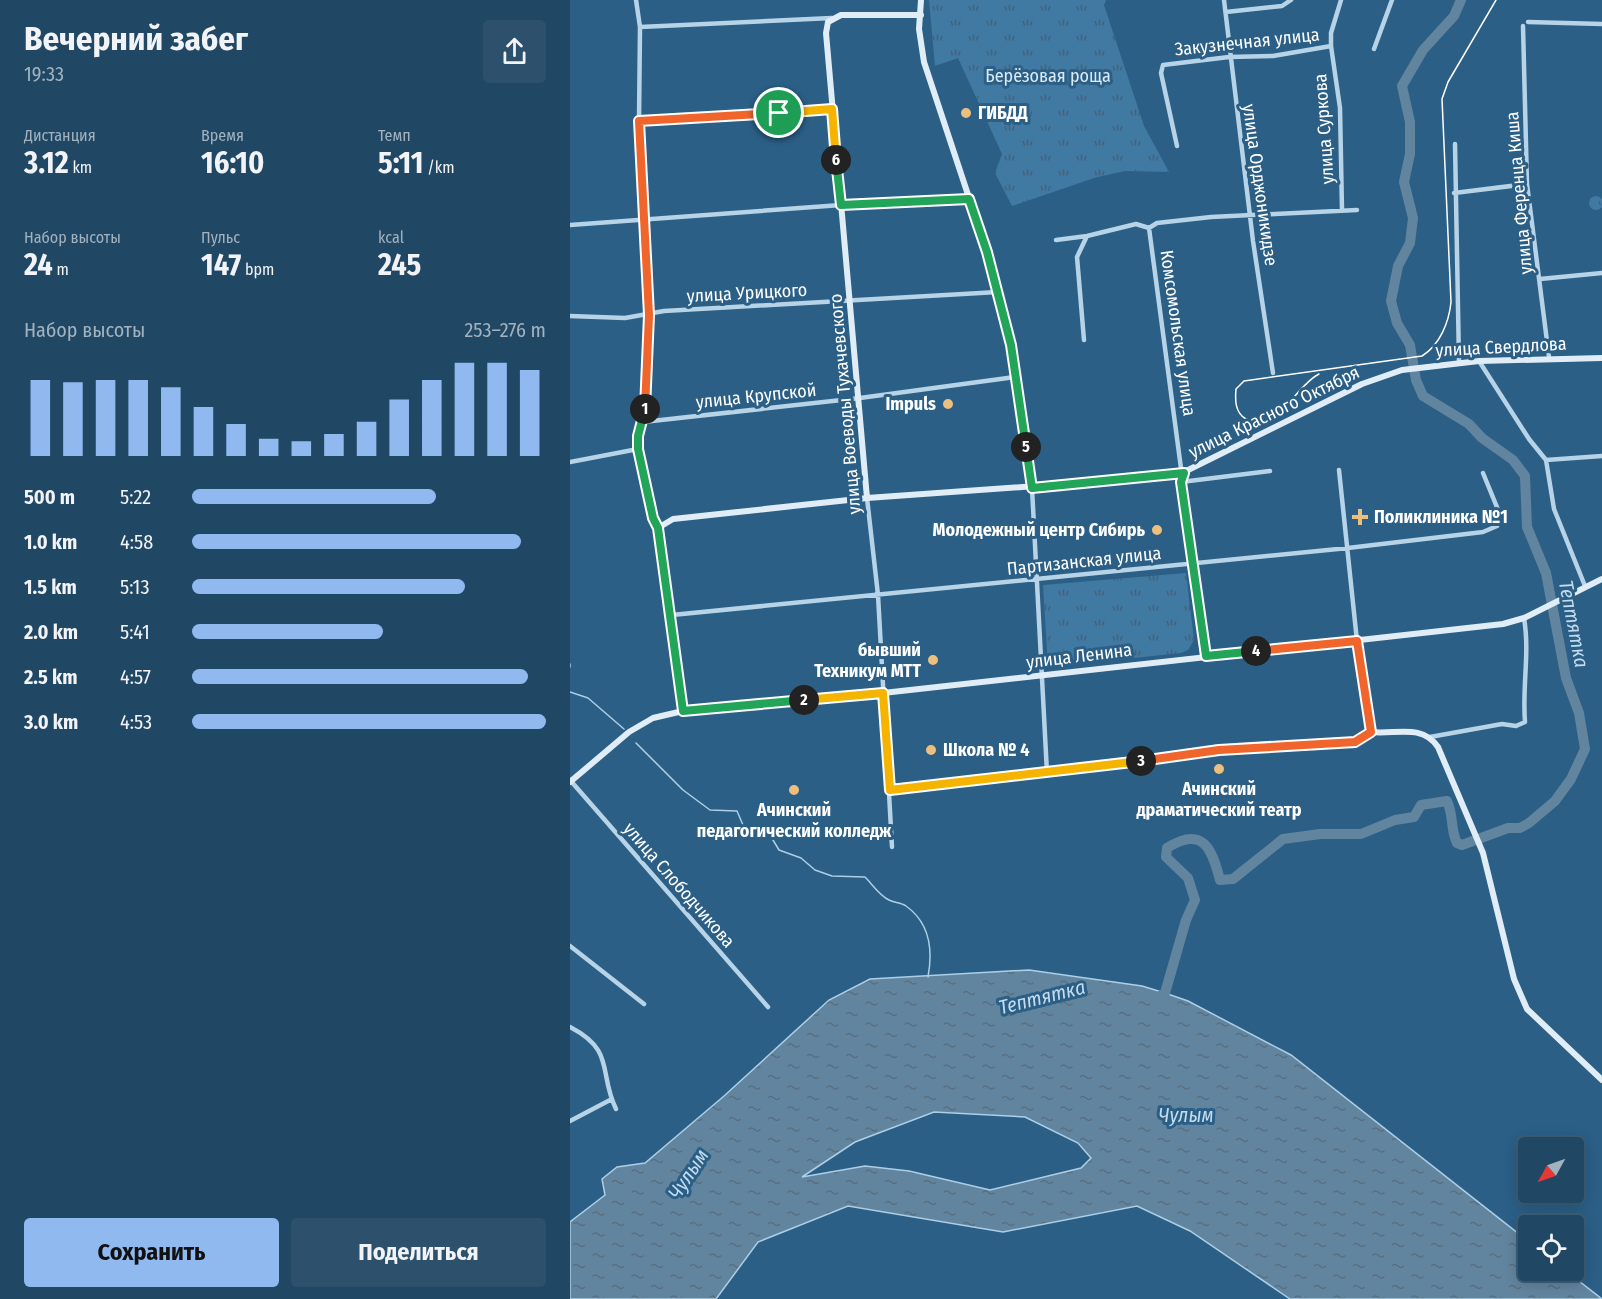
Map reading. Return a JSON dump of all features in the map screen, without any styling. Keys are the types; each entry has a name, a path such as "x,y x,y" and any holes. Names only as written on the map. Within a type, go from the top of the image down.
{"main road":[{"path":"921,0 920,29 924,62 998,292 1011,345 1032,488"},
{"path":"832,18 841,15 921,15"},
{"name":"улица Воеводы Тухачевского","path":"832,18 826,33 860,398 867,498"},
{"name":"улица Свердлова","path":"1402,370 1459,362 1549,357 1602,358"},
{"name":"улица Красного Октября","path":"658,528 673,519 867,498 1032,488 1184,473 1362,384 1402,370"},
{"path":"658,528 672,615 683,711"},
{"name":"улица Ленина","path":"570,781 629,732 653,718 683,711 883,693 1503,624 1524,618 1602,579"},
{"path":"1357,641 1371,732 1410,731 1430,737 1442,754 1483,853 1514,979 1527,1009 1602,1080"}],"street":[{"path":"636,0 640,27 639,121 649,315 643,422 638,436 638,449 653,518 658,528"},
{"name":"улица Орджоникидзе","path":"1224,0 1229,57 1273,373"},
{"path":"1226,12 1282,6 1291,0"},
{"path":"1331,46 1341,0"},
{"path":"1374,49 1392,0"},
{"path":"640,27 832,18"},
{"name":"улица Ференца Киша","path":"1549,357 1527,184 1525,24 1602,24"},
{"name":"Закузнечная улица","path":"1177,146 1161,73 1166,64 1229,57 1273,56 1331,46"},
{"name":"улица Суркова","path":"1331,46 1340,108 1342,210"},
{"path":"639,121 832,109"},
{"path":"1455,144 1454,194 1460,322 1459,362"},
{"path":"1454,194 1527,184"},
{"path":"570,225 646,222 841,205 969,199"},
{"path":"1056,240 1087,236 1136,224 1149,228 1157,223 1250,214 1358,210"},
{"name":"Комсомольская улица","path":"1149,228 1184,473 1181,482 1206,656"},
{"path":"1084,340 1077,257 1087,236"},
{"path":"1540,279 1602,273"},
{"name":"улица Урицкого","path":"570,316 625,318 664,311 998,292"},
{"path":"1479,361 1529,439 1546,460 1554,509 1585,586"},
{"name":"улица Крупской","path":"643,422 860,398 1015,377"},
{"path":"570,462 638,449"},
{"path":"1546,460 1602,456"},
{"path":"1181,482 1270,471"},
{"path":"1339,471 1357,641"},
{"name":"Партизанская улица","path":"672,615 1348,548 1483,532 1497,526 1501,517 1483,473"},
{"path":"1032,488 1047,773"},
{"name":"улица Воеводы Тухачевского","path":"867,498 878,595 892,847"},
{"path":"1430,737 1525,722 1524,691 1528,652 1524,618"},
{"path":"890,790 1047,773 1219,750 1355,742 1371,732"},
{"name":"улица Слободчикова","path":"570,781 768,1007"},
{"path":"570,946 644,1004"},
{"path":"570,1027 588,1037 598,1049 616,1109"},
{"path":"570,1121 612,1099"}],"green space":[{"name":"Берёзовая роща","path":"929,0 1106,0 1104,5 1144,126 1169,172 1125,171 1094,178 1012,206 995,173 1002,154 958,58 935,66"},
{"path":"1596,196 1601,198 1603,203 1601,208 1596,210 1591,208 1589,203 1591,198"},
{"path":"1186,573 1194,640 1188,650 1181,653 1048,667 1043,585"}],"water":[{"name":"Чулым","path":"1029,970 1142,986 1188,1001 1291,1055 1518,1233 1518,1281 1579,1281 1602,1299 1290,1299 1190,1231 1137,1206 1003,1232 848,1206 758,1242 716,1299 570,1299 570,1222 605,1195 602,1179 617,1167 645,1163 724,1096 829,1000 870,979","holes":["934,1112 1025,1117 1078,1143 1091,1158 1081,1168 990,1190 909,1171 865,1166 802,1177 855,1142"]}],"waterway":[{"name":"Тептятка","path":"1153,1000 1165,993 1186,920 1195,900 1188,878 1166,857 1167,848 1189,839 1197,840 1209,850 1220,880 1233,879 1283,839 1320,834 1361,834 1395,820 1414,817 1421,805 1447,801 1455,838 1457,843 1462,845 1508,828 1520,828 1529,823 1555,801 1571,779 1585,749 1579,713 1566,678 1546,573 1527,527 1525,476 1513,460 1482,438 1469,424 1423,396 1416,380 1410,345 1397,323 1391,301 1398,266 1410,243 1413,218 1404,182 1410,154 1410,122 1402,86 1423,50 1454,16 1461,0"},
{"path":"570,692 588,698 624,729"},
{"path":"636,743 683,790 710,810 737,811 746,832 767,830 779,850 801,858 815,870 832,876 865,877 886,898 906,906 920,920 928,938 930,947 928,977"}],"tram line":[{"path":"1319,374 1277,414 1267,420 1257,422 1246,419 1238,410 1236,389 1244,381 1422,356 1439,339 1451,302 1442,99 1448,82 1496,0"}],"place":[{"name":"ГИБДД","path":"966,113"},
{"name":"Impuls","path":"948,404"},
{"name":"Поликлиника №1","path":"1360,517"},
{"name":"Молодежный центр Сибирь","path":"1157,530"},
{"name":"бывший Техникум МТТ","path":"933,660"},
{"name":"Школа № 4","path":"931,750"},
{"name":"Ачинский драматический театр","path":"1219,769"},
{"name":"Ачинский педагогический колледж","path":"794,790"}],"route":[{"path":"832,109 841,205 969,199 987,252 1011,345 1032,488 1176,476 1184,473 1181,482 1206,656 1357,641 1371,732 1365,738 1355,742 1219,750 1042,774 890,790 883,693 683,711 672,615 658,528 653,518 638,449 638,436 645,411 649,315 639,121 779,113 832,109"}]}
